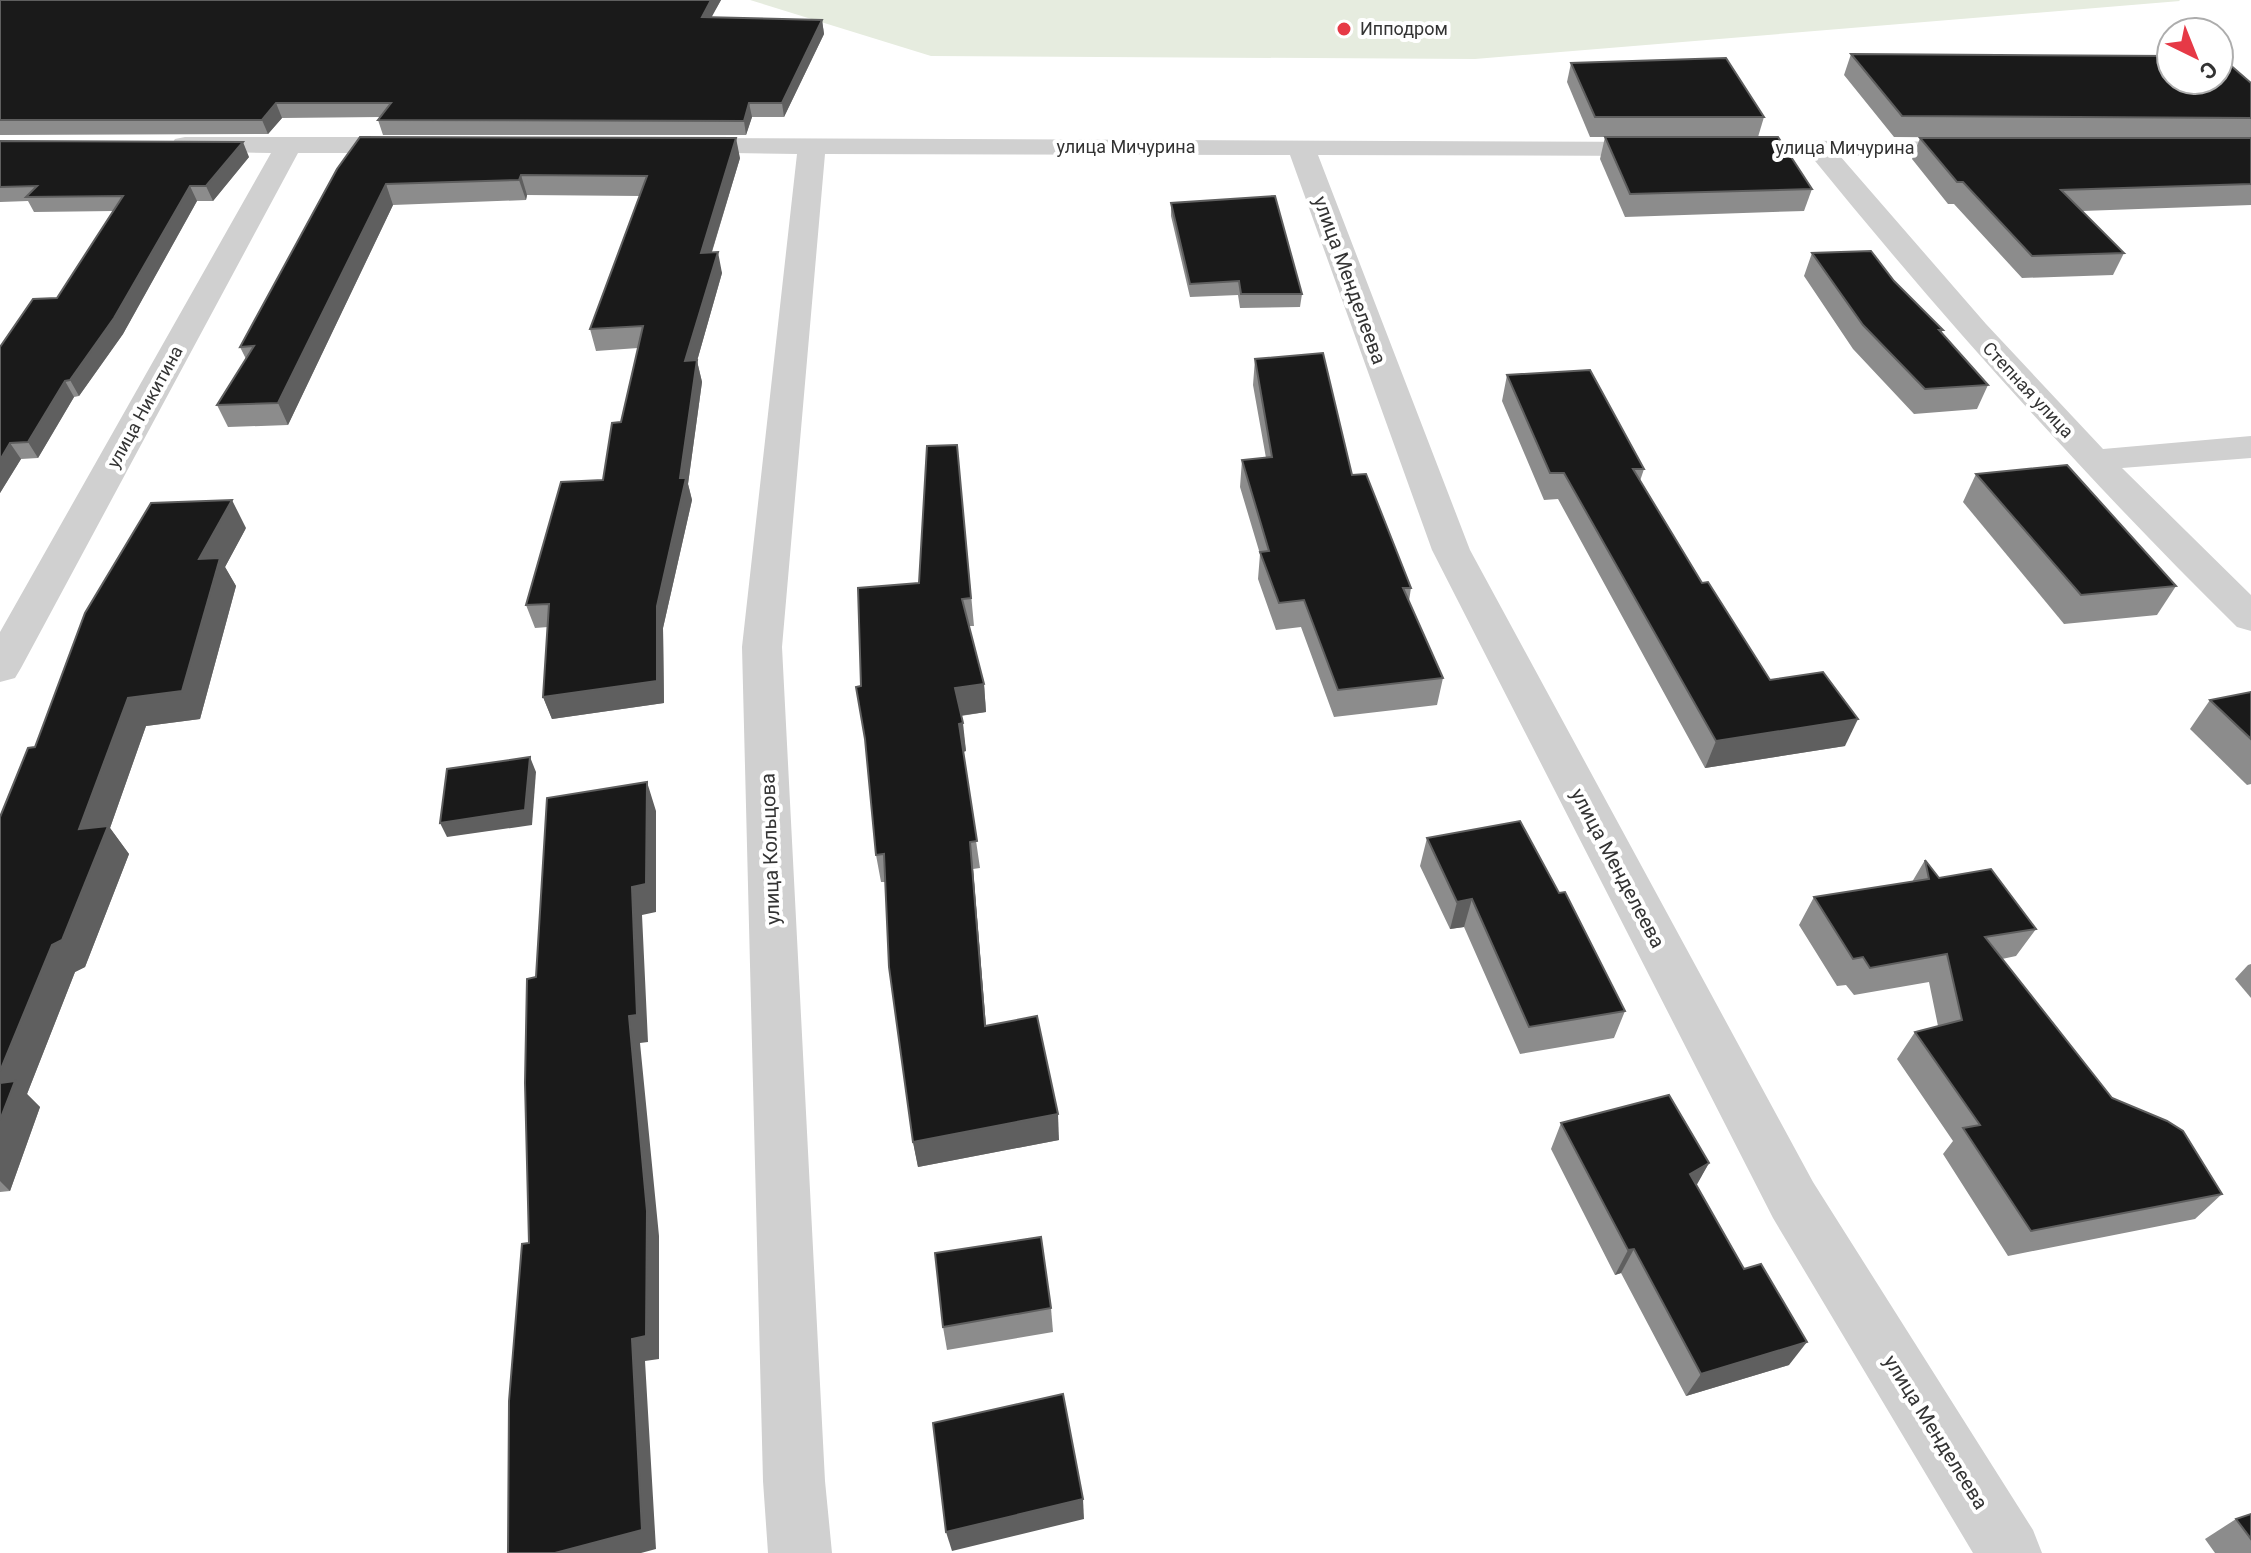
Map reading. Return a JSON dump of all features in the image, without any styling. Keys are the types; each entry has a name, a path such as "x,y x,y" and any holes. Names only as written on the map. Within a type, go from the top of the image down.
{"street":[{"path":"152,145 432,145"},
{"name":"улица Никитина","path":"0,668 289,145"},
{"name":"улица Мичурина","path":"653,146 2011,148"},
{"name":"улица Кольцова","path":"800,1553 794,1481 762,647 812,146"},
{"name":"улица Менделеева","path":"1301,147 1451,550 1793,1200 2010,1553"},
{"name":"Степная улица","path":"1819,148 1911,260 2095,460 2251,618"},
{"path":"2095,460 2251,447"}],"shaded area":[{"name":"Ипподром","path":"750,0 2180,1 1475,59 931,56"}],"building":[{"path":"0,0 711,0 702,17 822,20 782,103 749,103 744,121 378,120 391,103 276,103 262,120 0,120"},
{"path":"1851,54 2155,56 2155,96 2235,96 2235,69 2251,83 2251,118 1902,116"},
{"path":"1726,58 1764,117 1595,117 1571,63"},
{"path":"360,137 736,138 701,253 718,252 685,361 697,360 680,478 686,478 657,606 657,681 543,697 549,604 526,605 561,482 603,480 612,423 621,422 643,326 590,329 647,176 521,175 519,180 386,184 278,403 217,405 254,346 240,347 337,169"},
{"path":"1605,137 1778,137 1812,189 1630,194"},
{"path":"1920,138 2251,138 2251,184 2061,190 2124,253 2032,256 1963,182 1957,182"},
{"path":"0,141 243,142 206,186 190,186 114,318 70,380 65,381 28,442 10,443 0,460 0,347 33,299 57,298 123,196 26,197 37,186 0,187"},
{"path":"1275,196 1302,294 1241,294 1239,281 1190,284 1171,203"},
{"path":"1871,251 1894,281 1943,330 1939,330 1988,385 1925,389 1863,325 1812,253"},
{"path":"1323,353 1352,475 1366,474 1411,588 1403,588 1443,678 1338,690 1304,600 1279,603 1260,552 1269,551 1242,460 1272,457 1255,359"},
{"path":"1590,370 1644,469 1633,469 1702,583 1708,582 1770,680 1823,672 1858,719 1716,741 1564,473 1550,473 1507,375"},
{"path":"957,445 971,598 962,599 984,684 955,688 963,723 959,724 977,841 970,842 985,1026 1037,1016 1058,1114 913,1142 889,967 884,854 876,855 865,739 856,687 861,686 858,588 919,583 927,446"},
{"path":"2067,465 2176,586 2081,595 1976,474"},
{"path":"232,500 199,559 220,558 182,691 128,698 79,829 108,826 62,940 52,945 0,1071 0,817 28,748 35,747 85,613 151,503"},
{"path":"2251,692 2251,739 2210,700"},
{"path":"530,757 525,810 440,823 447,769"},
{"path":"647,782 646,884 632,887 637,1015 629,1016 647,1211 646,1336 632,1339 642,1530 555,1553 508,1553 509,1401 522,1244 529,1243 525,1083 527,979 536,977 547,798"},
{"path":"1520,821 1559,893 1565,892 1625,1011 1529,1027 1472,899 1457,902 1427,838"},
{"path":"1925,860 1939,878 1991,869 2036,929 1985,937 2112,1098 2183,1131 2222,1194 2031,1231 1963,1128 1980,1125 1915,1032 1962,1020 1947,954 1870,968 1863,957 1853,959 1814,897 1929,879"},
{"path":"15,1081 0,1120 0,1083"},
{"path":"1669,1095 1709,1163 1690,1174 1744,1269 1761,1264 1807,1342 1701,1374 1634,1249 1628,1250 1561,1123"},
{"path":"1041,1237 1051,1308 943,1327 935,1253"},
{"path":"1063,1394 1083,1499 946,1532 933,1423"},
{"path":"2251,1514 2251,1539 2236,1519"}],"place":[{"name":"Ипподром","path":"1344,29"}]}
